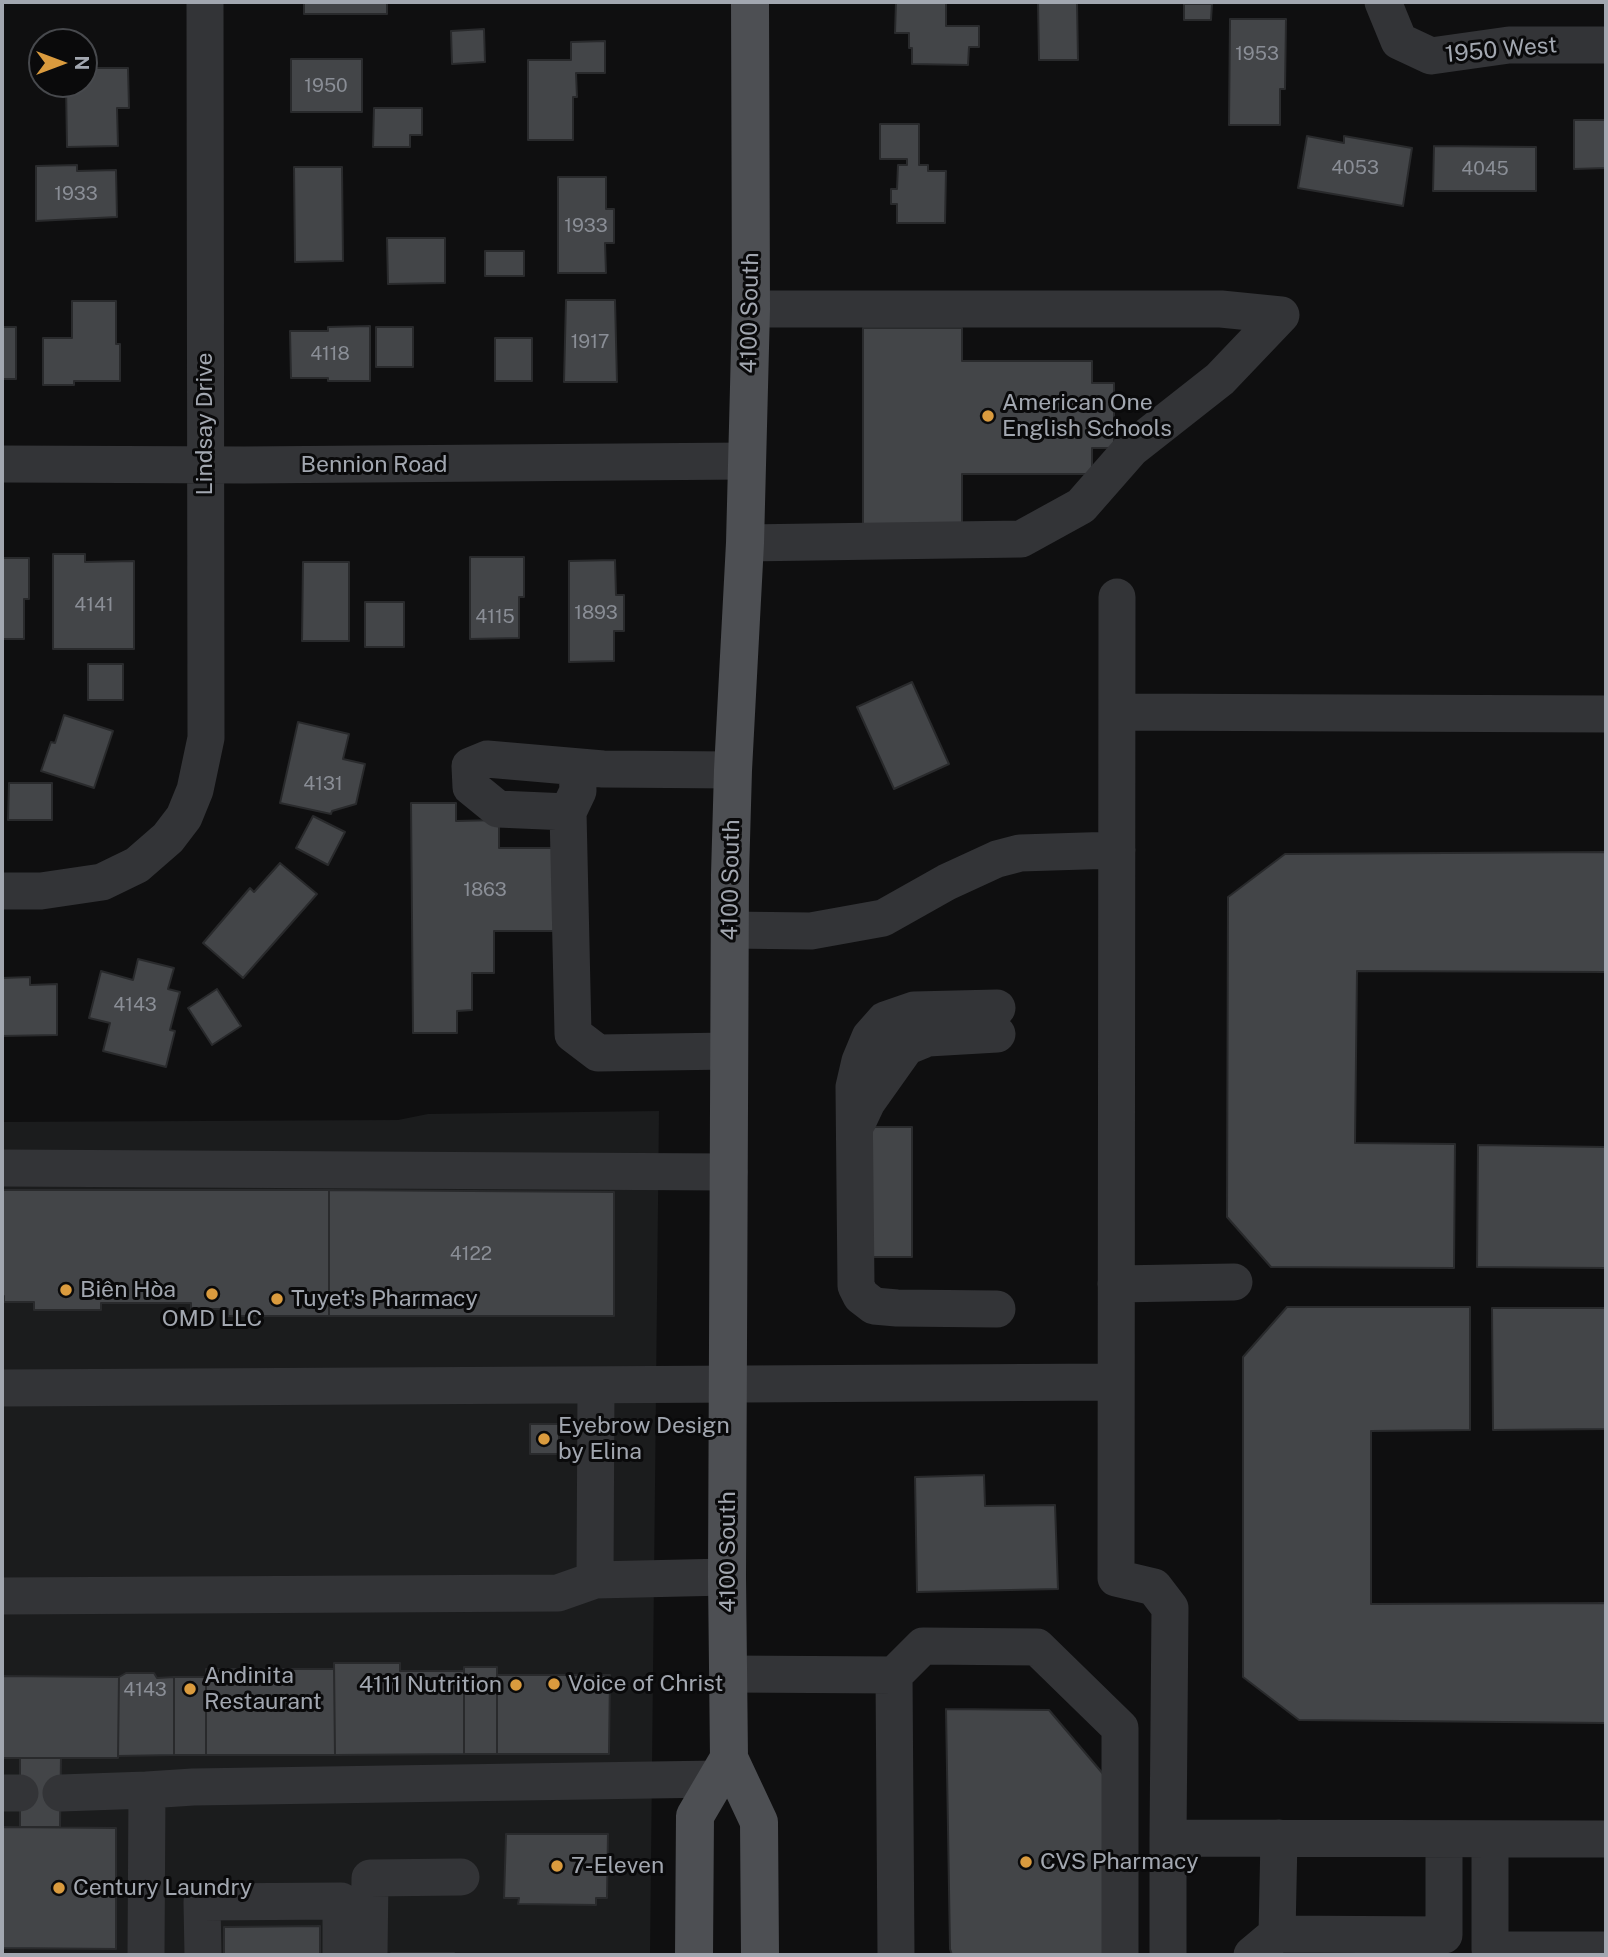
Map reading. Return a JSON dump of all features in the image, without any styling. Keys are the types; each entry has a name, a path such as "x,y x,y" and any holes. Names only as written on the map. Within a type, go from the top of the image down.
{"main road":[{"name":"4100 South","path":"750,2 751,309 745,543 733,771 730,930 727,1577 729,1674 723,1768 759,1822 760,1955"},
{"path":"694,1955 695,1816 723,1768"}],"street":[{"name":"Lindsay Drive","path":"2,891 41,891 102,882 137,864 168,838 184,817 195,790 206,737 205,2"},
{"name":"1950 West","path":"1383,2 1399,41 1431,56 1509,45 1606,45"},
{"path":"745,543 1021,539 1081,506 1131,449 1220,379 1281,315 1207,309 751,309"},
{"name":"Bennion Road","path":"2,464 746,461"},
{"path":"1117,597 1116,1578 1154,1587 1171,1608 1168,1955"},
{"path":"1117,712 1606,714"},
{"path":"568,812 498,809 471,788 470,766 487,759 603,769 733,771"},
{"path":"577,767 578,792 568,812 573,1034 598,1053 729,1051"},
{"path":"730,930 811,931 883,918 947,882 997,859 1020,853 1117,850"},
{"path":"997,1021 914,1010 886,1020 870,1037 860,1060 854,1087 856,1286 861,1296 874,1306 997,1309"},
{"path":"2,1168 729,1172"},
{"path":"1116,1284 1234,1282"},
{"path":"2,1388 1116,1382"},
{"path":"594,1580 596,1385"},
{"path":"2,1596 558,1594 594,1580 727,1577"},
{"path":"729,1674 894,1675 923,1646 1037,1647 1120,1728 1120,1955"},
{"path":"894,1675 896,1955"},
{"path":"61,1793 723,1768"},
{"path":"146,1955 147,1790"},
{"path":"1168,1838 1606,1839"},
{"path":"1279,1838 1264,1945 1446,1945 1444,1839"},
{"path":"1490,1839 1490,1953 1606,1950"},
{"path":"369,1955 370,1878 461,1877"},
{"path":"203,1955 202,1902 341,1901 341,1955"}],"shaded area":[{"path":"659,1111 650,1955 2,1955 2,1122 398,1120 428,1114"}],"building":[{"path":"304,2 387,2 387,14 304,14"},
{"path":"896,2 946,2 946,26 979,26 979,47 969,47 968,65 912,64 909,33 895,33"},
{"path":"1038,2 1077,2 1078,60 1039,60"},
{"path":"1184,4 1212,4 1211,20 1184,20"},
{"path":"1230,19 1286,19 1285,89 1280,89 1280,125 1229,125"},
{"path":"484,29 485,62 452,64 451,31"},
{"path":"605,41 605,73 576,73 573,140 528,140 528,60 571,60 571,42"},
{"path":"291,59 362,59 362,112 291,112"},
{"path":"98,68 128,68 129,108 117,108 118,146 67,147 66,98 98,98"},
{"path":"374,108 422,108 422,135 410,135 410,147 373,147"},
{"path":"1574,120 1606,120 1606,168 1574,169"},
{"path":"880,124 919,124 919,165 928,165 928,171 946,171 945,223 897,223 897,204 891,204 891,189 897,189 898,165 907,165 907,159 880,159"},
{"path":"1307,136 1344,143 1344,136 1412,148 1403,206 1298,188"},
{"path":"1434,146 1536,147 1536,191 1433,191"},
{"path":"77,165 77,171 116,170 117,217 36,221 36,166"},
{"path":"294,167 342,167 343,261 295,262"},
{"path":"558,177 606,177 606,209 614,209 614,243 605,243 606,273 558,273"},
{"path":"387,238 445,238 445,283 388,284"},
{"path":"485,251 524,251 524,276 485,276"},
{"path":"566,300 615,300 617,382 564,382"},
{"path":"72,301 116,301 116,344 120,344 120,381 74,381 74,385 43,385 43,338 72,338"},
{"path":"370,326 370,381 291,378 290,331 328,331 328,327"},
{"path":"2,327 16,327 16,379 2,379"},
{"path":"376,327 413,327 413,367 376,367"},
{"name":"American One English Schools","path":"863,328 962,328 962,361 1092,361 1092,383 1114,383 1114,448 1092,448 1092,474 962,474 962,524 863,524"},
{"path":"495,338 532,338 532,381 495,381"},
{"path":"53,554 85,554 85,562 134,561 134,649 53,649"},
{"path":"470,557 524,557 524,597 519,597 519,638 470,639"},
{"path":"2,558 29,558 29,599 24,599 24,639 2,639"},
{"path":"615,560 616,595 624,595 624,631 614,631 614,661 569,662 569,561"},
{"path":"303,562 349,562 349,641 302,641"},
{"path":"365,602 404,602 404,647 365,647"},
{"path":"88,664 123,664 123,700 88,700"},
{"path":"912,682 949,764 894,789 857,707"},
{"path":"64,715 113,731 94,788 41,771 51,742 55,743"},
{"path":"298,722 349,734 343,759 365,764 356,804 332,811 331,814 280,803"},
{"path":"9,783 52,783 52,820 8,820"},
{"path":"411,803 456,803 456,821 499,820 499,848 558,848 559,931 494,931 494,973 472,973 472,1010 457,1011 457,1033 413,1033"},
{"path":"313,816 345,832 328,865 296,848"},
{"path":"1606,852 1606,972 1357,971 1355,1143 1455,1144 1454,1268 1271,1267 1227,1217 1228,897 1285,854"},
{"path":"280,863 317,894 243,978 203,943 250,888 254,892"},
{"path":"138,959 174,968 168,989 180,992 170,1030 175,1031 166,1067 103,1051 110,1023 89,1018 101,971 133,980"},
{"path":"30,977 30,985 57,984 57,1035 2,1036 2,978"},
{"path":"217,989 241,1026 212,1045 188,1008"},
{"path":"1606,1018 1606,1268 1477,1267 1478,1145 1605,1147"},
{"path":"870,1127 912,1127 912,1257 870,1257"},
{"path":"2,1190 329,1190 329,1316 228,1316 228,1309 191,1309 191,1303 101,1303 101,1310 34,1310 34,1302 4,1302"},
{"path":"329,1190 614,1192 614,1316 329,1316"},
{"path":"1287,1307 1470,1307 1470,1430 1371,1431 1371,1604 1606,1603 1606,1723 1299,1720 1243,1677 1243,1357"},
{"path":"1492,1308 1606,1308 1606,1429 1493,1430"},
{"name":"Eyebrow Design by Elina","path":"530,1424 559,1424 559,1454 530,1454"},
{"path":"984,1475 985,1506 1055,1505 1058,1589 917,1592 915,1477"},
{"path":"334,1663 400,1663 400,1671 464,1671 464,1754 335,1755"},
{"path":"464,1667 497,1667 497,1754 464,1754"},
{"path":"206,1669 334,1669 335,1755 206,1755"},
{"path":"126,1673 154,1673 157,1678 174,1677 174,1755 118,1756 119,1677"},
{"path":"497,1675 610,1675 609,1754 497,1754"},
{"path":"2,1676 119,1677 118,1758 2,1758"},
{"path":"174,1677 206,1677 206,1755 174,1755"},
{"name":"CVS Pharmacy","path":"946,1709 1049,1710 1104,1775 1104,1955 952,1955"},
{"path":"20,1758 61,1758 60,1827 20,1827"},
{"name":"Century Laundry","path":"2,1827 116,1828 116,1949 2,1948"},
{"name":"7-Eleven","path":"506,1834 608,1834 607,1898 596,1898 596,1905 518,1904 519,1898 504,1898"},
{"path":"320,1926 320,1955 224,1955 224,1927"},
{"path":"454,1953 454,1955 391,1955"}],"place":[{"name":"American One English Schools","path":"988,416"},
{"name":"Biên Hòa","path":"66,1290"},
{"name":"OMD LLC","path":"212,1294"},
{"name":"Tuyet's Pharmacy","path":"277,1299"},
{"name":"Eyebrow Design by Elina","path":"544,1439"},
{"name":"Voice of Christ","path":"554,1684"},
{"name":"4111 Nutrition","path":"516,1685"},
{"name":"Andinita Restaurant","path":"190,1689"},
{"name":"CVS Pharmacy","path":"1026,1862"},
{"name":"7-Eleven","path":"557,1866"},
{"name":"Century Laundry","path":"59,1888"}]}
